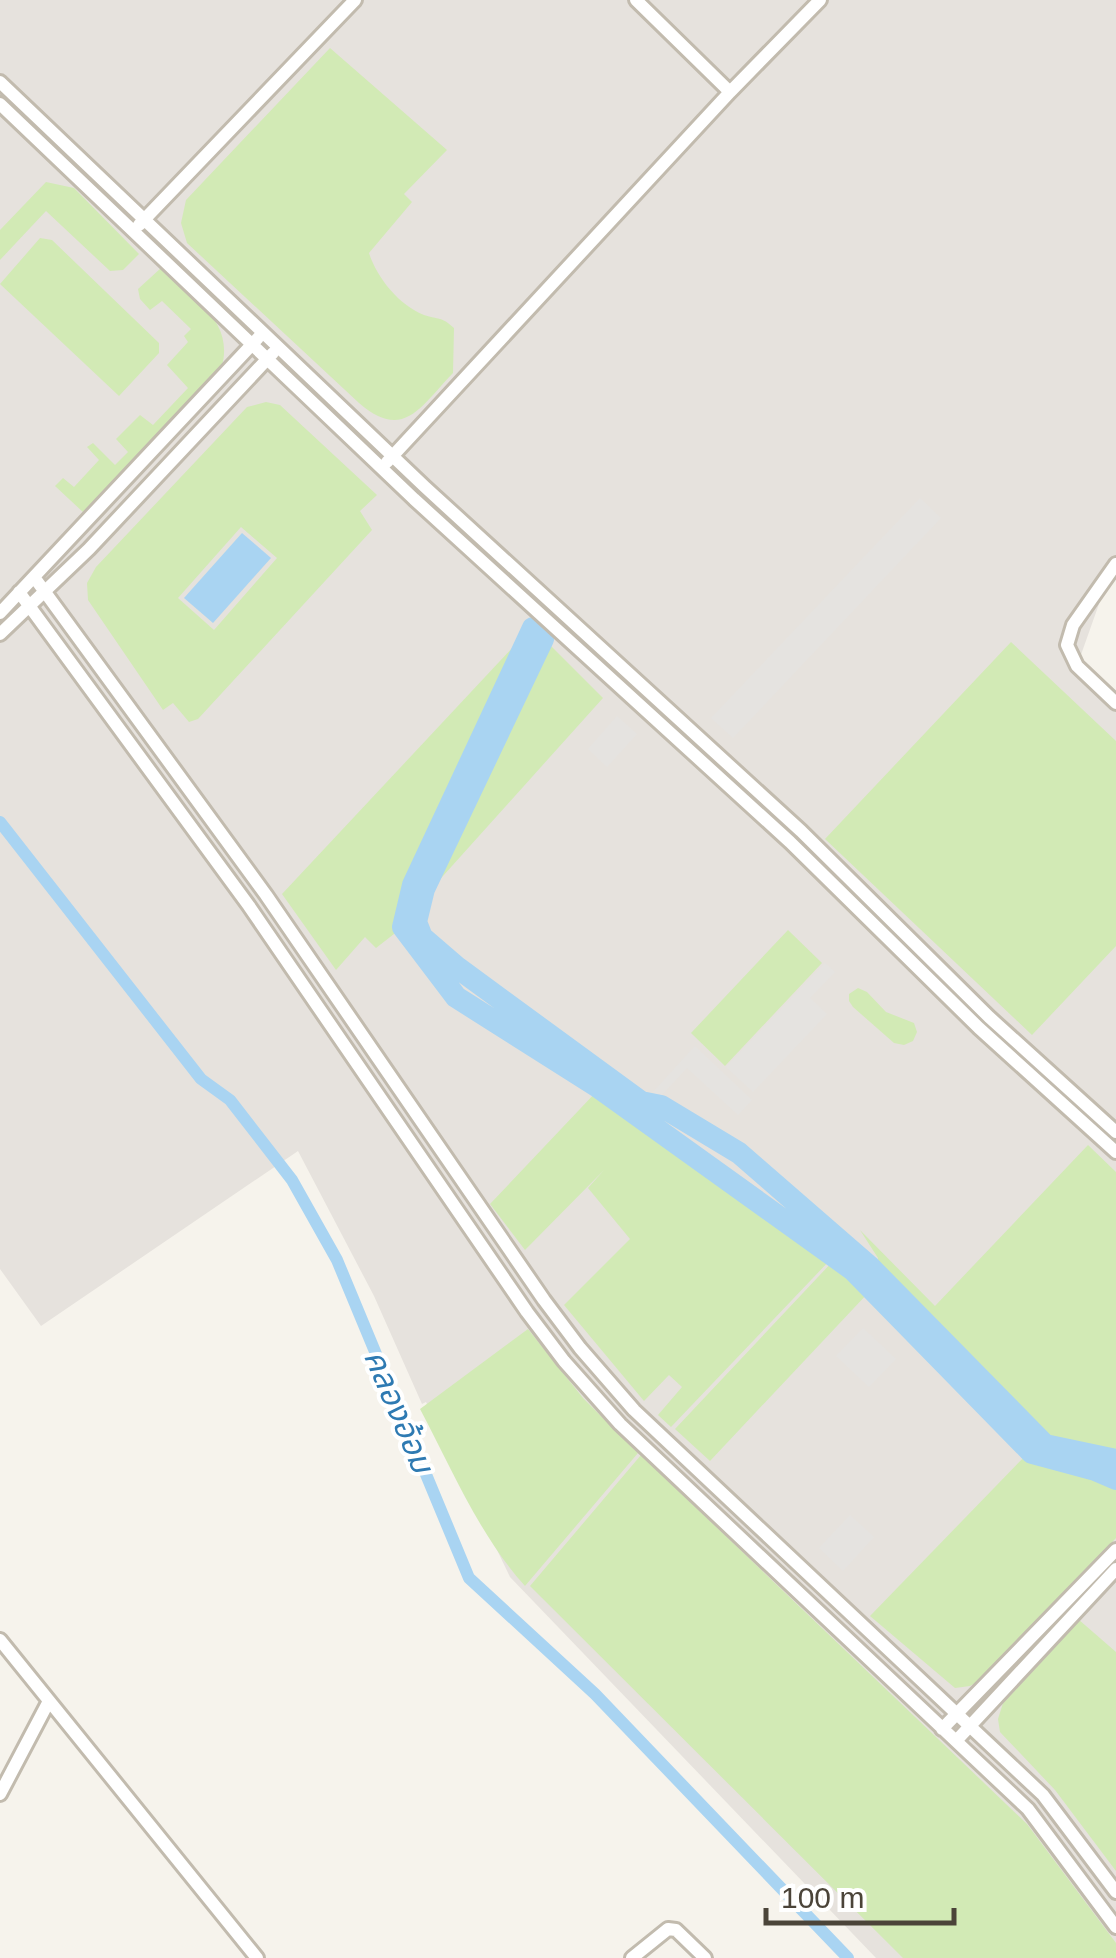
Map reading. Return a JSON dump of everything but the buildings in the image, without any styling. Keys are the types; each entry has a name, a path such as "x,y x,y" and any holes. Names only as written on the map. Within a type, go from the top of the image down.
{"street":[{"path":"134,231 356,0"},
{"path":"636,0 730,92"},
{"path":"382,468 820,0"},
{"path":"0,82 392,456 800,831 990,1017 1116,1132"},
{"path":"0,104 382,468 790,842 979,1028 1116,1152"},
{"path":"0,613 263,333"},
{"path":"0,634 46,593 278,347"},
{"path":"1116,564 1072,624 1067,645 1077,666 1116,703"},
{"path":"34,578 266,895 580,1348 659,1434 1043,1795 1116,1892"},
{"path":"20,592 250,906 564,1361 681,1484 1028,1809 1116,1926"},
{"path":"942,1729 1116,1550"},
{"path":"956,1740 1116,1569"},
{"path":"0,1640 257,1958"},
{"path":"0,1794 49,1701"},
{"path":"632,1958 668,1929 676,1930 705,1958"}],"shaded area":[{"path":"0,0 1116,0 1116,556 1077,666 1116,703 1116,1958 876,1958 510,1577 426,1402 422,1404 374,1296 298,1151 41,1326 0,1269"},
{"path":"920,498 941,518 733,738 711,718"},
{"path":"617,716 637,734 607,767 588,749"},
{"path":"825,963 835,972 810,998 827,1014 753,1092 726,1067"},
{"path":"695,1046 752,1100 738,1115 687,1068 659,1098 653,1092"},
{"path":"863,1328 896,1359 869,1387 836,1356"},
{"path":"850,1515 874,1537 843,1571 819,1548"}],"green space":[{"path":"330,48 447,150 404,194 412,202 369,253 383,281 398,298 454,328 453,373 421,407 400,419 375,414 359,403 187,243 181,223 186,200"},
{"path":"46,182 74,188 139,254 123,270 110,271 46,211 0,260 0,230"},
{"path":"40,238 52,240 159,343 159,353 119,396 0,284"},
{"path":"161,268 216,322 222,335 222,366 84,513 55,486 63,478 74,487 99,460 87,447 93,443 115,465 128,452 116,439 140,415 153,425 188,388 167,365 188,342 184,336 191,329 162,301 150,310 140,299 138,289"},
{"path":"266,402 280,405 377,495 360,511 372,530 198,719 189,722 173,703 163,710 88,600 87,583 96,567 247,407","holes":["241,527 277,558 214,630 178,598"]},
{"path":"530,629 415,880 403,927 376,948 365,937 336,970 282,894"},
{"path":"546,641 603,698 434,886 421,913 422,937 416,922 421,892"},
{"path":"1011,642 1116,741 1116,946 1032,1035 825,839"},
{"path":"788,930 822,963 725,1066 691,1033"},
{"path":"858,988 886,1012 914,1023 917,1032 913,1041 904,1045 894,1043 853,1007 849,994"},
{"path":"597,1091 832,1258 671,1427 658,1415 682,1387 669,1375 644,1401 564,1305 630,1239 588,1188 604,1170 525,1250 490,1204"},
{"path":"1088,1145 1116,1172 1116,1453 1052,1441 875,1271 878,1258 860,1230 935,1306"},
{"path":"834,1260 869,1292 710,1461 675,1429"},
{"path":"528,1329 583,1398 638,1453 525,1586 480,1523 420,1409"},
{"path":"641,1455 1027,1824 1116,1943 1116,1958 903,1958 530,1586"},
{"path":"1025,1456 1072,1464 1116,1479 1116,1538 985,1678 955,1688 870,1616"},
{"path":"1078,1619 1116,1652 1116,1871 1055,1790 1000,1732 998,1719 1003,1703"}],"water":[{"path":"242,533 271,558 213,623 184,598"}],"waterway":[{"path":"1116,1460 1045,1445 869,1266 739,1153 661,1106 641,1102 458,968 422,937 416,922 424,889 543,639 533,628 413,885 403,927 456,997 598,1087 853,1270 1032,1453 1116,1479"},
{"name":"คลองอ้อม","path":"0,822 201,1079 230,1100 292,1180 337,1260 469,1578 595,1694 848,1958"}]}
